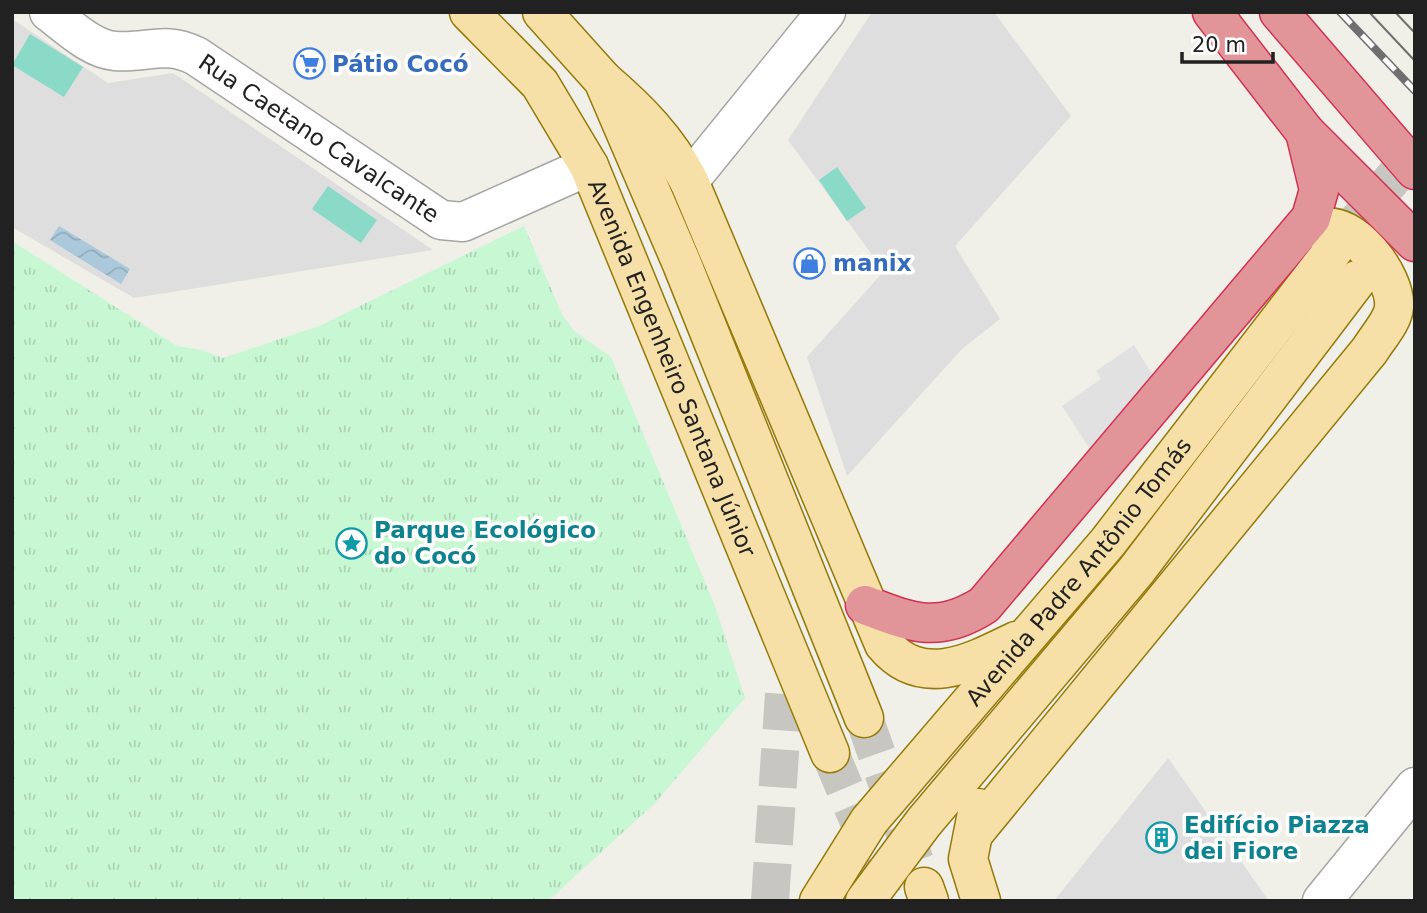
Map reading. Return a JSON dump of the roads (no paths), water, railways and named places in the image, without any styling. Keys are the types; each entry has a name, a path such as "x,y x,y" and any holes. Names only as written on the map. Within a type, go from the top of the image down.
{"highway":[{"path":"1212,12 1305,132 1415,242"},
{"path":"1279,12 1415,170"},
{"path":"865,605 909,622 936,625 964,618 984,606 1311,218 1319,190 1305,132"}],"main road":[{"name":"Avenida Engenheiro Santana Júnior","path":"469,12 540,83 589,166 779,635 830,753"},
{"name":"Avenida Engenheiro Santana Júnior","path":"542,12 603,79 682,264 864,718"},
{"path":"603,79 647,118 678,159 865,605 892,653 917,665 940,670 976,661 1033,632"},
{"path":"974,833 1370,350 1394,310 1394,289 1388,277 1355,237 1342,228 1329,225 1296,236"},
{"name":"Avenida Padre Antônio Tomás","path":"819,901 869,821 1033,632 1150,489 1338,244"},
{"name":"Avenida Padre Antônio Tomás","path":"865,901 924,822 1136,571 1357,280"},
{"path":"1370,350 1403,329 1415,328"},
{"path":"1037,690 1194,563"},
{"path":"779,635 784,694"},
{"path":"981,901 968,859 981,785 999,736"}],"street":[{"name":"Rua Caetano Cavalcante","path":"49,12 97,46 108,50 174,47 196,56 441,220 463,222 589,166"},
{"path":"689,181 826,12"},
{"path":"1322,901 1415,787"}],"water":[{"path":"59,226 130,269 121,284 50,240"}],"tunnel":[{"path":"1338,244 1415,152"},
{"path":"770,901 784,694"},
{"path":"864,718 924,887"},
{"path":"830,753 859,822 884,901"}],"tram line":[{"path":"1369,12 1415,61"},
{"path":"1395,12 1415,33"}],"railway":[{"path":"1340,12 1415,91"}],"place":[{"name":"Pátio Cocó","path":"309,64"},
{"name":"manix","path":"810,263"},
{"name":"Parque Ecológico do Cocó","path":"351,543"},
{"name":"Edifício Piazza dei Fiore","path":"1161,838"}]}
